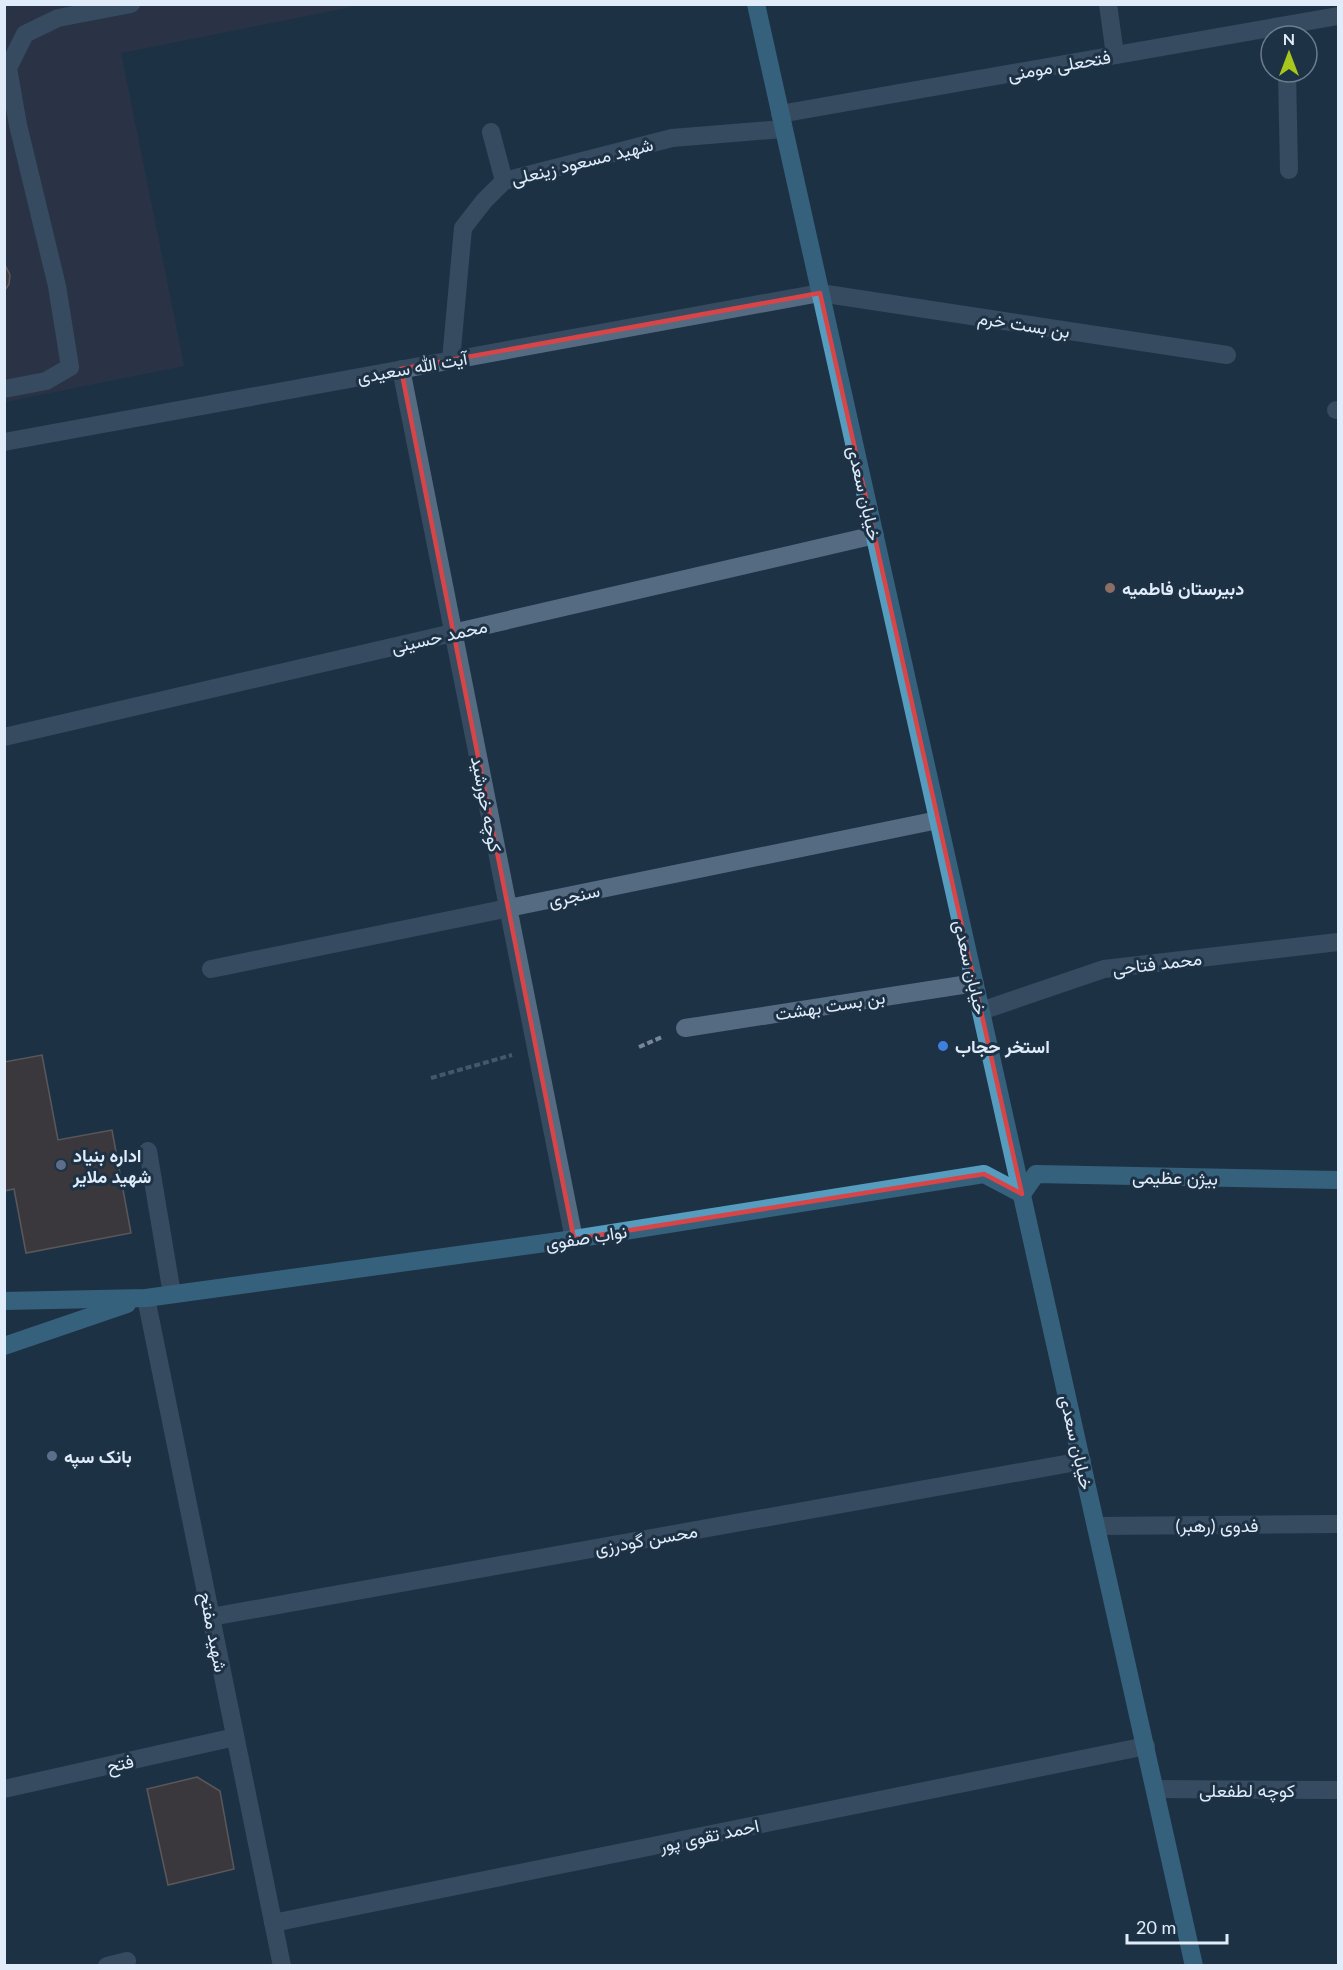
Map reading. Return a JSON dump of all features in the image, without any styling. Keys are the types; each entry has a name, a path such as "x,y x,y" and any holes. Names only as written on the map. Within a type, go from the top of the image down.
{"main road":[{"name":"خیابان سعدی","path":"756,4 1194,1965"},
{"name":"نواب صفوی","path":"146,1298 574,1239 984,1174 1022,1194"},
{"name":"بیژن عظیمی","path":"1022,1194 1036,1174 1338,1180"},
{"path":"4,1301 146,1298"},
{"path":"4,1346 146,1298"}],"street":[{"path":"4,389 46,381 70,367 57,286 18,125 8,68 26,34 58,18 131,4"},
{"path":"1108,4 1115,55"},
{"name":"فتحعلی مومنی","path":"1309,24 1338,16"},
{"name":"فتحعلی مومنی","path":"782,121 1115,55 1259,34"},
{"path":"1287,84 1289,170"},
{"name":"شهید مسعود زینعلی","path":"451,360 463,228 484,201 504,181 672,138 782,121"},
{"path":"491,132 504,181"},
{"name":"بن بست خرم","path":"820,293 1227,355"},
{"name":"آیت الله سعیدی","path":"4,442 820,293"},
{"name":"کوچه خورشید","path":"401,369 574,1239"},
{"name":"محمد حسینی","path":"4,736 875,535"},
{"name":"سنجری","path":"211,969 938,820"},
{"name":"محمد فتاحی","path":"981,1011 1104,969 1338,942"},
{"name":"بن بست بهشت","path":"685,1028 975,983"},
{"path":"148,1151 172,1294"},
{"name":"شهید مفتح","path":"146,1298 282,1965"},
{"name":"محسن گودرزی","path":"211,1617 1082,1461"},
{"name":"فدوی (رهبر)","path":"1096,1526 1338,1524"},
{"name":"فتح","path":"4,1789 235,1737"},
{"name":"احمد تقوی پور","path":"273,1923 1146,1746"},
{"name":"کوچه لطفعلی","path":"1155,1789 1338,1790"},
{"path":"107,1965 127,1961"}],"path":[{"path":"431,1078 536,1048"}],"highlighted area":[{"path":"820,293 1022,1194 984,1174 574,1239 401,369"}],"shaded area":[{"path":"5,5 361,5 121,53 184,366 5,402"}],"building":[{"path":"4,263 10,275 9,284 4,292"},
{"name":"اداره بنیاد شهید ملایر","path":"42,1055 58,1140 112,1130 131,1233 26,1253 14,1189 4,1191 4,1062"},
{"path":"197,1777 220,1791 234,1869 168,1885 147,1789"}],"place":[{"name":"دبیرستان فاطمیه","path":"1110,588"},
{"name":"استخر حجاب","path":"943,1046"},
{"name":"اداره بنیاد شهید ملایر","path":"61,1165"},
{"name":"بانک سپه","path":"52,1456"}]}
